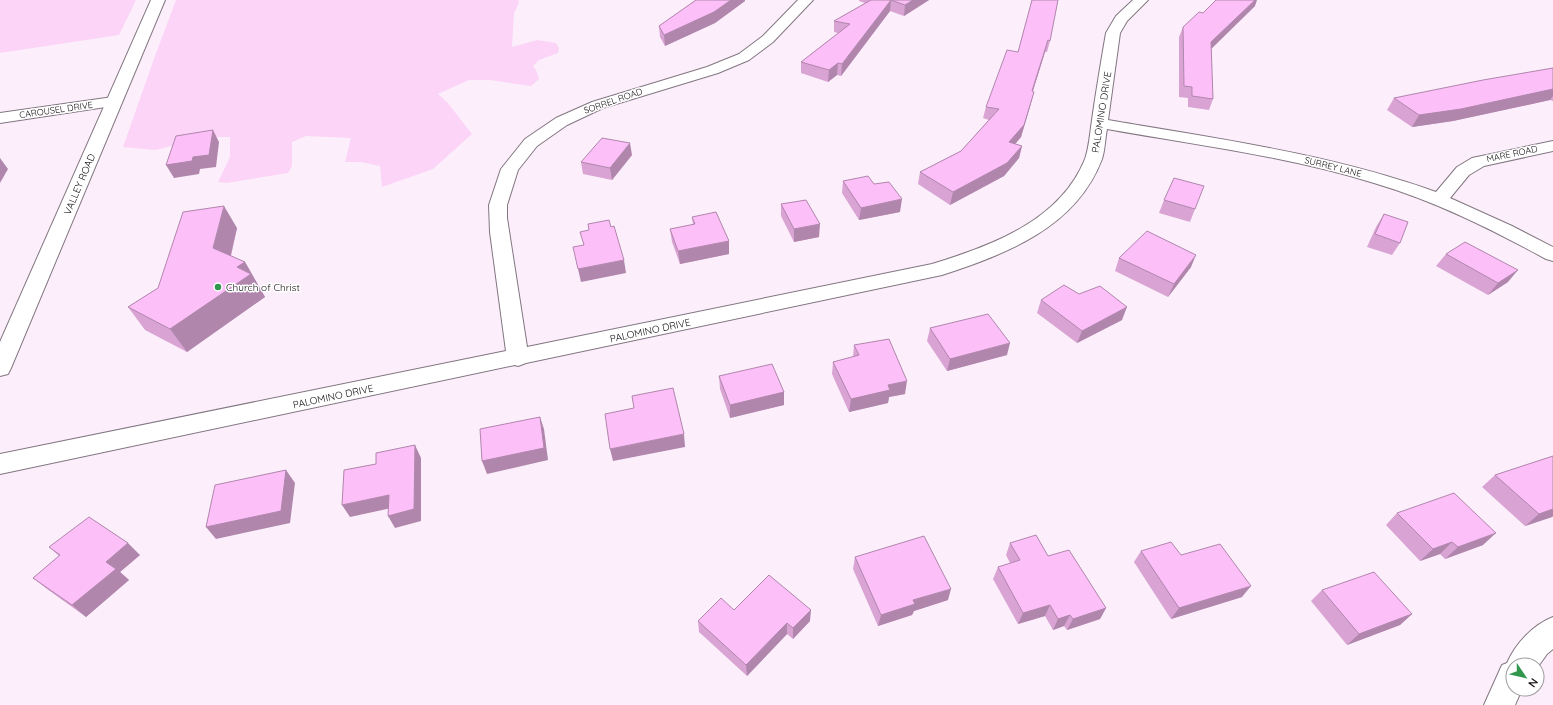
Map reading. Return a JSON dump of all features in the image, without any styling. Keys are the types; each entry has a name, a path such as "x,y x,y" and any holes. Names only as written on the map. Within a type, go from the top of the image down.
{"street":[{"name":"VALLEY ROAD","path":"0,368 158,0"},
{"name":"SORREL ROAD","path":"518,358 498,206 503,184 517,158 544,132 561,121 590,107 705,73 745,56 772,36 806,0"},
{"name":"PALOMINO DRIVE","path":"0,464 518,358 935,270 979,256 1017,239 1048,219 1071,198 1087,175 1094,158 1113,34 1121,19 1141,0"},
{"name":"CAROUSEL DRIVE","path":"0,118 113,102"},
{"name":"SURREY LANE","path":"1100,123 1308,160 1379,179 1438,200 1503,228 1553,254"},
{"name":"MARE ROAD","path":"1438,200 1463,171 1478,162 1553,146"},
{"path":"1527,657 1537,644 1553,631"},
{"path":"1499,705 1505,692"}],"shaded area":[{"path":"0,0 136,0 119,35 0,53"},
{"path":"176,0 518,0 519,3 514,13 512,47 537,40 556,43 559,48 558,53 539,60 533,66 539,79 531,86 490,80 469,80 438,94 447,102 472,134 433,169 382,187 380,166 361,162 345,162 351,138 306,136 292,142 292,166 288,173 227,183 218,182 230,157 230,137 206,137 156,150 123,147"}],"building":[{"path":"696,0 731,0 714,12 664,35 659,26"},
{"path":"871,0 891,0 842,64 838,63 829,70 801,62 850,24 834,21"},
{"path":"891,0 913,0 905,5"},
{"path":"1032,0 1058,0 1050,41 1048,40 1032,91 1034,92 1024,125 1009,142 1022,146 1007,163 953,192 920,172 961,151 999,109 986,107 1007,50 1018,52"},
{"path":"1216,0 1255,0 1211,42 1213,99 1192,96 1192,87 1184,86 1183,27 1199,12 1203,13"},
{"path":"1553,68 1553,89 1461,109 1419,115 1394,98 1483,80"},
{"path":"213,130 209,155 193,157 192,161 166,165 176,136"},
{"path":"602,138 630,143 610,168 581,162"},
{"path":"868,176 874,184 889,182 902,199 861,208 843,181"},
{"path":"1174,178 1204,186 1195,209 1164,200"},
{"path":"806,200 820,224 794,229 781,204"},
{"path":"224,206 213,248 245,262 237,267 251,274 170,329 128,307 158,288 183,212"},
{"path":"716,212 729,241 678,251 670,229 695,224 692,217"},
{"path":"1384,214 1408,222 1400,243 1375,234"},
{"path":"609,220 611,227 614,226 624,260 578,269 573,247 584,245 580,232 589,230 588,224"},
{"path":"1147,231 1196,255 1174,284 1119,258"},
{"path":"1465,242 1518,270 1498,283 1446,254"},
{"path":"1064,285 1079,294 1100,286 1127,307 1082,331 1041,300"},
{"path":"988,314 1010,343 950,359 930,328"},
{"path":"889,339 907,381 888,385 890,390 851,399 833,362 859,355 854,345"},
{"path":"772,364 784,392 730,405 719,376"},
{"path":"673,388 684,434 610,449 605,414 634,408 632,396"},
{"path":"540,417 544,448 482,461 480,429"},
{"path":"415,445 414,509 388,516 389,495 342,505 344,470 376,464 376,453"},
{"path":"1553,456 1553,509 1539,514 1495,475"},
{"path":"286,470 281,511 206,527 215,485"},
{"path":"1454,493 1496,533 1458,547 1452,542 1433,549 1397,513"},
{"path":"89,517 128,543 106,562 116,569 72,605 33,578 60,555 49,547"},
{"path":"1036,535 1048,556 1069,550 1106,608 1073,619 1070,615 1058,619 1050,605 1023,613 998,567 1020,560 1010,543"},
{"path":"924,536 951,589 913,600 915,604 881,615 855,557"},
{"path":"1171,542 1181,555 1220,544 1251,586 1179,608 1141,551"},
{"path":"1374,572 1412,614 1359,634 1322,590"},
{"path":"769,575 811,610 793,628 787,623 746,665 698,621 721,598 734,610"}],"place":[{"name":"Church of Christ","path":"218,287"}]}
